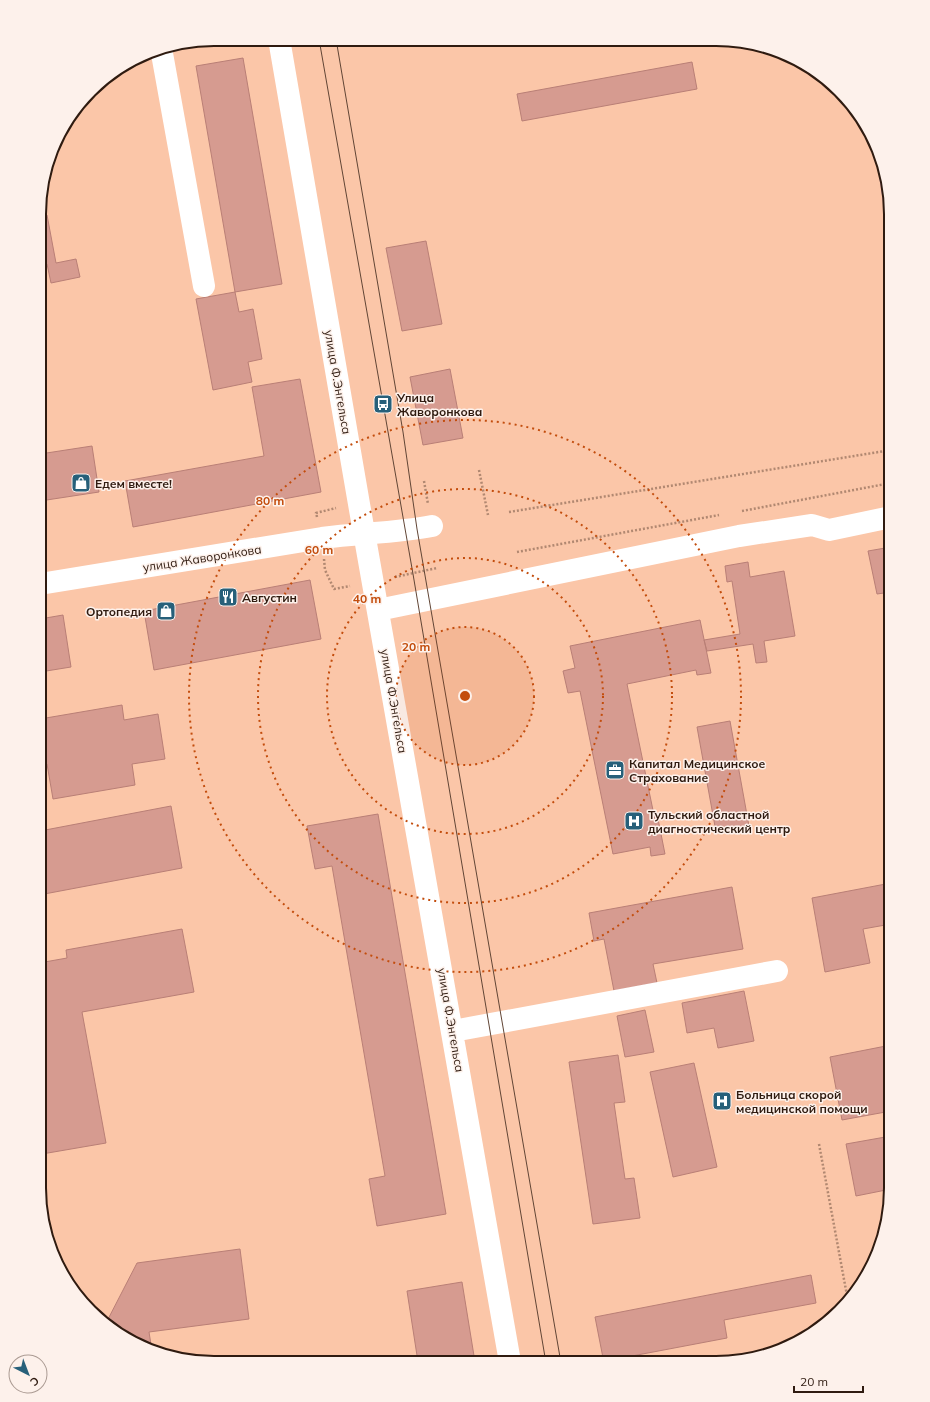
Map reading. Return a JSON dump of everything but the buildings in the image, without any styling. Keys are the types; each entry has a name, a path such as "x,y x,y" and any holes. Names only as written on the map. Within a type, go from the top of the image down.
{"street":[{"name":"улица Ф.Энгельса","path":"280,46 364,533 453,1031 509,1356"},
{"path":"162,54 204,286"},
{"path":"378,610 715,550 812,525 829,530 884,518"},
{"name":"улица Жаворонкова","path":"46,583 364,533 405,530 432,526"},
{"path":"453,1031 777,971"}],"path":[{"path":"509,512 884,451"},
{"path":"479,470 488,515"},
{"path":"424,480 426,493"},
{"path":"734,512 884,484"},
{"path":"517,552 726,514"},
{"path":"819,1144 847,1293"}],"shaded area":[{"path":"879,172 883,192 884,209"}],"tram line":[{"path":"320,46 413,574 545,1356"},
{"path":"337,46 403,432 417,529 560,1356"}],"place":[{"name":"Улица Жаворонкова","path":"383,404"},
{"name":"Едем вместе!","path":"81,483"},
{"name":"Августин","path":"228,597"},
{"name":"Ортопедия","path":"166,611"},
{"name":"Капитал Медицинское Страхование","path":"615,770"},
{"name":"Тульский областной диагностический центр","path":"634,821"},
{"name":"Больница скорой медицинской помощи","path":"722,1101"}]}
